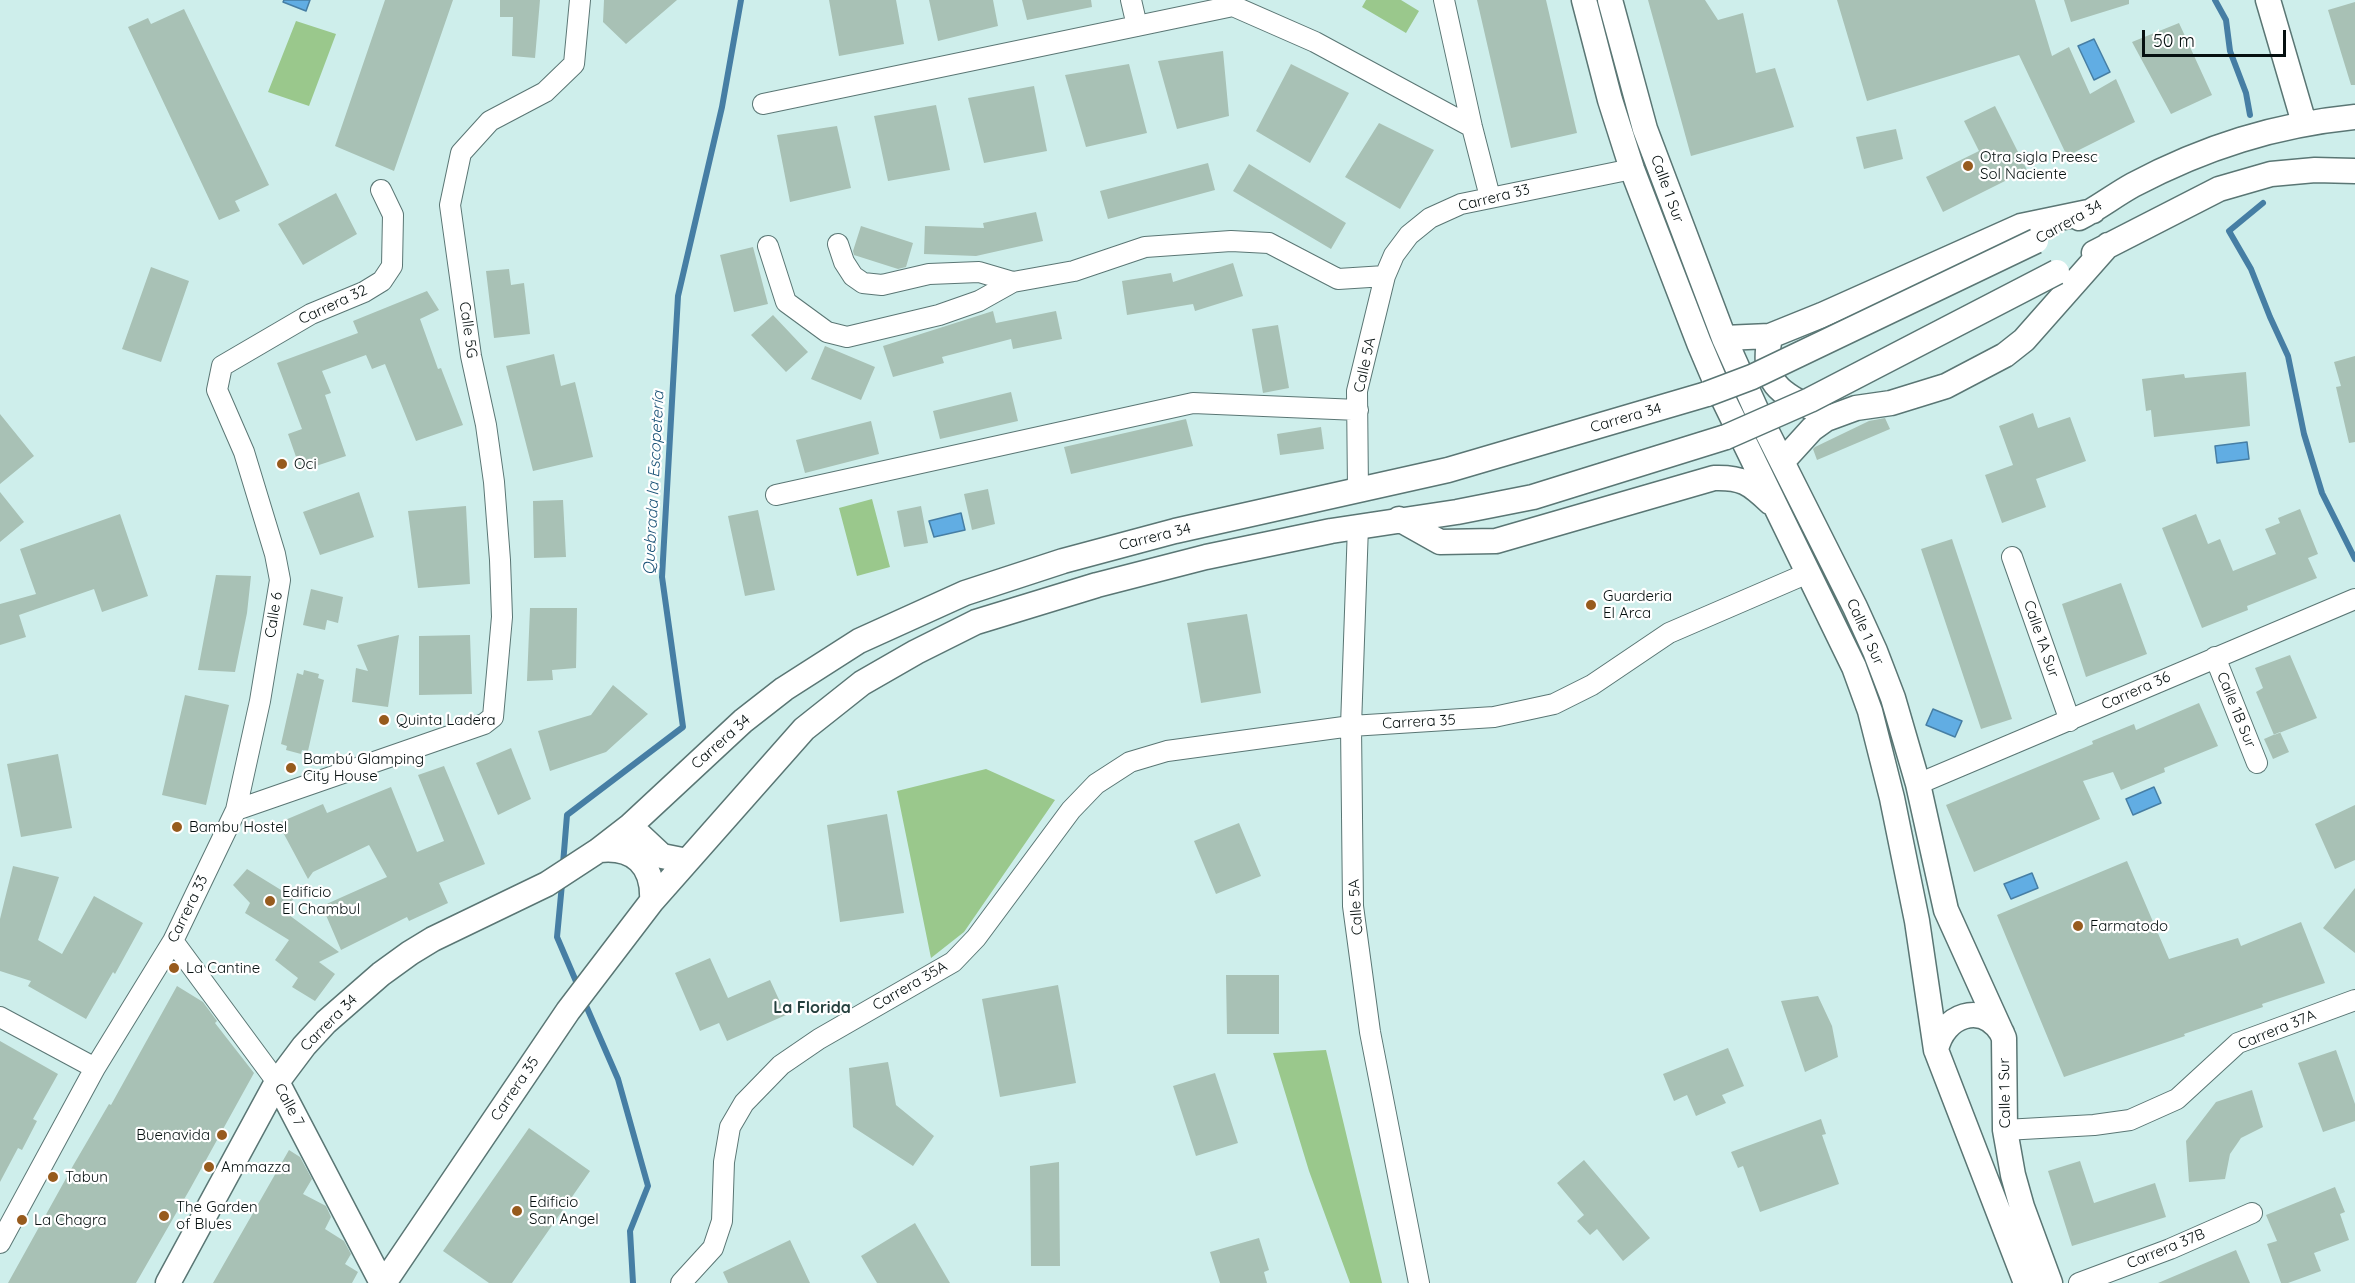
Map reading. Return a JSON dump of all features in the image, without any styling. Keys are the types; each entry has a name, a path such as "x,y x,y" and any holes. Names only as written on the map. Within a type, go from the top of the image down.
{"street":[{"name":"Calle 5G","path":"236,810 484,724 493,717 502,617 496,504 486,425 471,356 450,205 461,153 490,121 545,92 574,64 580,0"},
{"path":"1131,0 1137,26"},
{"path":"1444,0 1490,197"},
{"name":"Calle 1 Sur","path":"1584,0 1610,100 1632,169 1699,343 1854,667 1870,711 1892,798 1917,921 1936,1050 2026,1283"},
{"name":"Calle 1 Sur","path":"1610,0 1645,129 1724,338 1875,651 1893,698 1918,784 1946,910 2004,1038 2005,1130 2013,1175 2022,1207 2050,1283"},
{"path":"2268,0 2304,123"},
{"path":"763,104 1233,6 1315,42 1472,127"},
{"name":"Carrera 34","path":"168,1283 277,1082 304,1046 326,1022 381,974 433,939 547,884 592,855 630,826 743,721 784,689 859,641 965,593 1063,561 1175,531 1448,471 1707,394 1752,377 2036,241 2093,211 2133,185 2233,141 2304,123 2355,117"},
{"name":"Carrera 33","path":"1385,276 1395,255 1409,235 1430,218 1461,204 1632,169"},
{"name":"Carrera 34","path":"652,901 804,729 862,683 916,652 976,622 1097,585 1206,556 1358,526 1457,512 1533,497 1726,438 1810,400 2219,189 2271,174 2315,170 2355,171"},
{"name":"Carrera 32","path":"217,390 222,366 236,356 311,314 364,292 382,281 392,266 393,214 381,190"},
{"path":"1724,338 1770,336 2021,226 2093,211"},
{"path":"768,246 786,302 826,332 848,337 939,315 979,301 1013,282 1074,271 1145,247 1231,241 1269,243 1338,279 1385,276"},
{"path":"838,244 844,262 853,276 863,284 882,285 929,274 979,272 1013,282"},
{"path":"1782,462 1812,429 1832,417 1856,408 1891,403 1946,386 2005,355 2024,340 2109,245"},
{"name":"Calle 5A","path":"1358,491 1358,391 1385,276"},
{"path":"1770,336 1767,365 1772,380 1795,399 1832,417"},
{"name":"Calle 6","path":"217,390 244,452 275,554 280,580 260,701 236,810"},
{"path":"776,495 1193,403 1358,410"},
{"path":"1399,519 1440,542 1496,541 1714,478 1731,477 1746,482 1776,508"},
{"name":"Calle 5A","path":"1358,526 1351,726 1355,917 1370,1032 1419,1283"},
{"name":"Calle 1A Sur","path":"2012,557 2070,721"},
{"name":"Carrera 35","path":"1039,854 1071,810 1096,784 1130,762 1167,751 1351,726 1494,717 1554,704 1592,685 1669,633 1808,573"},
{"name":"Carrera 36","path":"1918,784 2355,599"},
{"name":"Calle 1B Sur","path":"2215,657 2257,764"},
{"name":"Carrera 33","path":"0,1243 94,1068 173,941 236,810"},
{"path":"630,826 662,856 687,861"},
{"path":"592,855 613,849 628,852 640,861 649,872 653,886 652,901"},
{"name":"Carrera 35A","path":"681,1283 713,1248 722,1221 724,1162 730,1127 744,1103 781,1065 819,1039 953,962 976,938 1039,854"},
{"name":"Carrera 35","path":"383,1283 568,1011 652,901"},
{"name":"Calle 7","path":"173,941 277,1082 383,1283"},
{"name":"Carrera 37A","path":"2005,1130 2094,1125 2130,1120 2177,1100 2238,1043 2355,1000"},
{"path":"1936,1050 1945,1028 1954,1020 1965,1016 1977,1016 1989,1020 2004,1038"},
{"path":"0,1017 94,1068"},
{"path":"251,1130 273,1119 287,1119 299,1124"},
{"name":"Carrera 37B","path":"2079,1283 2252,1214"}],"green space":[{"path":"1366,0 1401,0 1419,11 1406,33 1362,7"},
{"path":"296,21 336,34 309,106 268,92"},
{"path":"872,499 890,567 857,576 839,508"},
{"path":"986,769 1055,800 964,932 931,958 897,791"},
{"path":"1326,1050 1382,1283 1350,1283 1309,1171 1273,1053"}],"water":[{"path":"284,0 310,0 306,11 283,2"},
{"path":"2094,39 2110,72 2094,80 2078,46"},
{"path":"2247,442 2249,459 2217,463 2215,446"},
{"path":"961,513 965,530 934,537 929,521"},
{"path":"1933,709 1962,721 1955,737 1926,725"},
{"path":"2154,787 2161,803 2133,815 2126,799"},
{"path":"2032,873 2038,888 2011,899 2004,884"}],"building":[{"path":"385,0 453,0 394,171 335,146"},
{"path":"500,0 540,0 535,58 512,56 513,17 500,17"},
{"path":"604,0 677,0 626,44 603,22"},
{"path":"829,0 896,0 904,44 839,56"},
{"path":"929,0 993,0 998,26 938,41"},
{"path":"1022,0 1091,0 1092,7 1027,20"},
{"path":"1477,0 1546,0 1577,133 1511,148"},
{"path":"1648,0 1705,0 1718,20 1743,13 1756,73 1775,68 1794,127 1691,156"},
{"path":"1837,0 2035,0 2052,56 2069,47 2090,94 2116,79 2135,122 2067,156 2019,55 1867,101"},
{"path":"2064,0 2129,0 2129,4 2071,22"},
{"path":"2355,2 2355,85 2351,85 2328,10"},
{"path":"184,9 269,185 235,201 240,211 219,220 128,27 148,18 151,24"},
{"path":"2179,23 2212,95 2171,114 2132,42"},
{"path":"1223,51 1229,116 1177,129 1158,61"},
{"path":"1129,64 1147,133 1086,147 1065,75"},
{"path":"1291,64 1349,93 1310,163 1256,131"},
{"path":"1034,86 1047,151 984,163 968,98"},
{"path":"936,105 950,170 888,181 874,116"},
{"path":"1995,106 2027,170 1943,212 1926,177 1979,151 1964,121"},
{"path":"1379,123 1434,150 1400,209 1345,177"},
{"path":"837,126 851,188 790,202 777,135"},
{"path":"1896,129 1903,159 1864,169 1856,137"},
{"path":"1208,163 1215,190 1108,219 1100,191"},
{"path":"1249,164 1346,223 1331,249 1233,191"},
{"path":"336,193 357,234 303,265 278,224"},
{"path":"1036,212 1043,241 976,256 924,254 925,226 984,228 983,223"},
{"path":"861,226 913,243 906,267 898,269 854,255 853,251"},
{"path":"753,247 768,304 734,312 720,255"},
{"path":"1233,263 1243,296 1195,311 1193,304 1127,315 1122,281 1171,273 1173,282"},
{"path":"151,267 189,281 161,362 122,349"},
{"path":"509,269 511,285 524,283 530,334 494,338 486,271"},
{"path":"427,291 439,310 420,319 438,369 441,368 463,425 416,441 385,364 372,369 366,355 322,371 331,393 325,395 346,456 301,471 288,434 302,429 277,363 358,333 353,321"},
{"path":"993,311 996,323 1056,311 1062,339 1013,349 1011,339 942,357 944,363 893,377 883,346"},
{"path":"773,315 808,352 786,372 751,335"},
{"path":"1278,325 1289,388 1263,393 1252,329"},
{"path":"825,346 875,367 861,400 811,379"},
{"path":"554,354 561,386 575,382 593,457 533,471 506,366"},
{"path":"2355,356 2355,442 2349,443 2336,387 2341,386 2334,362"},
{"path":"2246,372 2250,426 2154,437 2151,410 2146,411 2142,379 2184,374 2185,378"},
{"path":"1011,392 1018,421 940,439 933,411"},
{"path":"2033,413 2038,428 2070,417 2086,461 2036,479 2046,507 2002,523 1985,475 2013,465 1999,426"},
{"path":"0,414 34,456 0,484"},
{"path":"1885,418 1890,429 1817,460 1813,449 1815,447 1869,421"},
{"path":"1186,419 1193,446 1071,474 1064,447"},
{"path":"871,421 879,454 805,473 796,440"},
{"path":"1321,427 1324,449 1280,455 1277,434"},
{"path":"988,489 995,524 972,530 964,494"},
{"path":"0,492 24,522 0,542"},
{"path":"359,492 374,537 320,555 303,512"},
{"path":"563,500 566,557 534,558 533,501"},
{"path":"466,506 470,584 418,588 408,511"},
{"path":"921,506 928,543 904,547 897,511"},
{"path":"2300,509 2318,554 2308,558 2317,578 2247,606 2248,610 2202,628 2162,528 2196,514 2208,544 2220,539 2233,571 2276,554 2265,529 2280,523 2278,518"},
{"path":"758,510 775,590 745,596 728,516"},
{"path":"120,514 148,596 102,612 94,589 19,615 26,637 0,645 0,604 36,594 20,549"},
{"path":"1952,539 2012,719 1981,729 1921,549"},
{"path":"216,575 251,576 247,613 235,672 198,670"},
{"path":"2121,583 2147,654 2086,677 2062,604"},
{"path":"311,589 343,597 338,623 327,620 325,630 303,625"},
{"path":"530,608 577,608 576,668 552,670 553,680 527,681"},
{"path":"1247,614 1261,693 1201,703 1187,623"},
{"path":"399,635 388,707 352,702 356,668 368,671 357,645"},
{"path":"470,635 472,694 419,695 419,636"},
{"path":"2290,655 2317,718 2274,735 2256,692 2263,688 2255,668"},
{"path":"304,670 319,674 318,678 324,680 308,751 302,750 301,754 286,750 287,746 281,744 297,673 303,675"},
{"path":"613,685 648,714 606,752 550,771 538,731 591,715"},
{"path":"185,695 229,705 206,805 162,795"},
{"path":"2199,703 2218,746 2164,768 2165,772 2121,790 2113,772 2083,781 2100,819 1974,872 1946,805 2093,744 2092,741 2134,724 2136,730"},
{"path":"2280,732 2289,752 2273,759 2264,739"},
{"path":"511,748 531,799 498,815 476,763"},
{"path":"58,754 72,828 21,837 7,764"},
{"path":"444,766 485,864 439,883 448,903 409,921 407,917 341,950 322,906 387,877 369,845 313,872 308,879 278,823 323,804 327,813 391,787 417,852 444,841 418,775"},
{"path":"2355,805 2355,860 2335,869 2315,824"},
{"path":"887,814 904,913 840,922 827,825"},
{"path":"1239,823 1261,876 1216,894 1194,841"},
{"path":"2127,861 2169,959 2238,938 2241,946 2301,922 2325,983 2262,1004 2263,1007 2184,1034 2185,1036 2064,1077 1997,915"},
{"path":"13,866 59,877 38,940 62,954 94,896 143,923 115,974 113,972 86,1019 28,986 31,981 0,971 0,919"},
{"path":"247,869 294,898 285,912 339,952 319,962 335,974 315,1001 292,987 298,978 275,960 289,940 245,913 250,903 233,885"},
{"path":"2355,888 2355,953 2323,928"},
{"path":"710,958 728,998 770,980 786,1015 727,1041 719,1023 700,1031 675,973"},
{"path":"1226,975 1279,975 1279,1034 1227,1034"},
{"path":"1058,985 1076,1083 1000,1097 982,999"},
{"path":"177,986 203,1002 217,1021 215,1023 254,1073 190,1189 136,1283 8,1283 74,1164 109,1104 111,1105"},
{"path":"1818,996 1832,1026 1838,1057 1805,1072 1781,1001"},
{"path":"0,1041 58,1074 33,1119 37,1121 22,1150 18,1148 0,1182"},
{"path":"1728,1048 1744,1086 1722,1095 1726,1103 1696,1116 1687,1095 1674,1101 1663,1074"},
{"path":"2336,1050 2355,1104 2355,1121 2323,1132 2298,1063"},
{"path":"888,1062 896,1105 934,1136 913,1166 853,1127 849,1068"},
{"path":"1215,1073 1238,1143 1196,1156 1173,1086"},
{"path":"2252,1090 2263,1127 2241,1138 2230,1154 2225,1179 2189,1182 2186,1141 2216,1102"},
{"path":"1821,1119 1826,1134 1822,1135 1839,1184 1760,1212 1743,1166 1738,1168 1731,1152"},
{"name":"Edificio San Angel","path":"529,1128 590,1171 512,1283 489,1283 443,1251"},
{"path":"289,1150 300,1157 312,1179 303,1194 326,1206 331,1217 325,1229 344,1241 351,1254 345,1264 358,1272 352,1283 213,1283"},
{"path":"1584,1160 1650,1238 1623,1261 1597,1229 1590,1235 1577,1221 1584,1215 1557,1183"},
{"path":"2080,1161 2094,1203 2155,1183 2166,1217 2072,1246 2048,1171"},
{"path":"1059,1162 1060,1266 1031,1266 1030,1166"},
{"path":"2335,1187 2345,1212 2340,1214 2349,1240 2314,1253 2321,1271 2288,1283 2281,1283 2267,1244 2277,1241 2266,1215"},
{"path":"915,1223 950,1283 877,1283 861,1256"},
{"path":"1259,1238 1269,1270 1264,1272 1267,1283 1220,1283 1210,1252"},
{"path":"790,1240 810,1283 728,1283 723,1272"},
{"path":"2236,1250 2250,1283 2158,1283"}],"waterway":[{"name":"Quebrada la Escopetería","path":"563,864 567,815 683,727 662,577 678,296 722,107 741,0"},
{"path":"2215,0 2226,20 2230,51 2246,93 2250,115"},
{"path":"2263,203 2229,231 2251,269 2288,356 2304,434 2322,493 2355,559"},
{"name":"Quebrada la Escopetería","path":"562,884 557,937 578,986"},
{"name":"Quebrada la Escopetería","path":"584,1001 618,1079 648,1186 630,1231 633,1283"}],"place":[{"name":"Otra sigla Preesc Sol Naciente","path":"1968,166"},
{"name":"Oci","path":"282,464"},
{"name":"Guarderia El Arca","path":"1591,605"},
{"name":"Quinta Ladera","path":"384,720"},
{"name":"Bambú Glamping City House","path":"291,768"},
{"name":"Bambu Hostel","path":"177,827"},
{"name":"Edificio El Chambul","path":"270,901"},
{"name":"Farmatodo","path":"2078,926"},
{"name":"La Cantine","path":"174,968"},
{"name":"Buenavida","path":"222,1135"},
{"name":"Ammazza","path":"209,1167"},
{"name":"Tabun","path":"53,1177"},
{"name":"Edificio San Angel","path":"517,1211"},
{"name":"The Garden of Blues","path":"164,1216"},
{"name":"La Chagra","path":"22,1220"}],"district":[{"name":"La Florida","path":"812,1008"}]}
